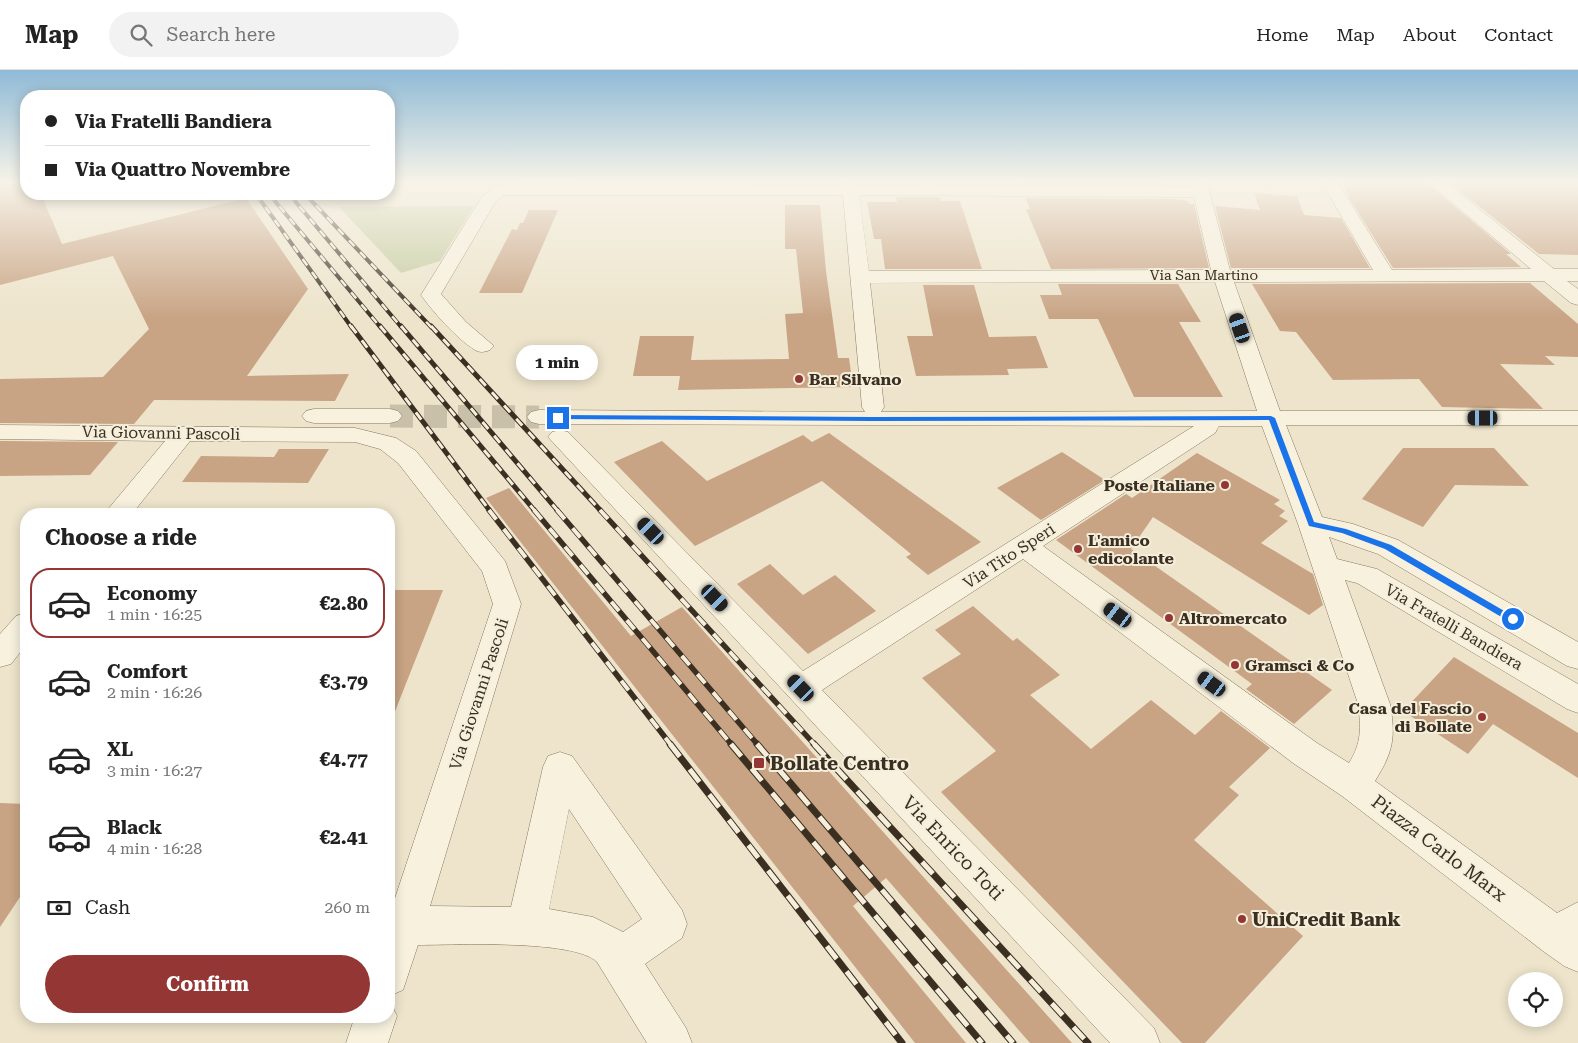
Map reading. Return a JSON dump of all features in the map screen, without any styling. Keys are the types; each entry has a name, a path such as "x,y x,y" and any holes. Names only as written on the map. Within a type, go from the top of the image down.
{"street":[{"path":"471,228 431,295 459,326 483,346"},
{"path":"855,228 873,408"},
{"name":"Piazza Carlo Marx","path":"1210,228 1222,275 1271,418 1311,524 1374,704 1377,724 1374,754 1354,785 1571,937"},
{"path":"1357,228 1385,274"},
{"path":"1492,228 1578,299"},
{"name":"Via San Martino","path":"861,277 1385,274 1578,275"},
{"path":"0,417 390,416"},
{"path":"539,417 1578,418"},
{"name":"Via Tito Speri","path":"801,688 1207,428 1208,424 1205,418"},
{"name":"Via Giovanni Pascoli","path":"0,432 355,435 388,443 407,456 495,568 507,604 395,957"},
{"path":"122,508 184,433"},
{"name":"Via Enrico Toti","path":"560,437 1139,1043"},
{"path":"1311,524 1344,531 1388,547 1578,657"},
{"path":"1024,546 1305,753 1354,785"},
{"name":"Via Fratelli Bandiera","path":"1326,567 1367,576 1578,700"},
{"path":"0,655 20,631"},
{"path":"526,927 560,767 668,924 619,959"},
{"path":"405,926 526,927 572,930 591,934 607,944 619,959 671,1043"},
{"path":"367,1043 374,1023"}],"green space":[{"path":"359,228 460,228 440,261 401,273"}],"building":[{"path":"0,228 55,228 62,244 124,228 267,228 308,289 247,376 349,374 335,401 154,400 134,424 0,423 0,379 103,377 149,329 113,256 0,285"},
{"path":"518,228 550,228 522,293 479,293 512,229 517,230"},
{"path":"785,228 822,228 838,358 849,358 853,387 678,390 680,376 633,376 640,336 694,336 691,360 789,359 785,314 803,313 796,249 785,249"},
{"path":"872,228 969,228 982,269 885,269 881,239 874,239"},
{"path":"1034,228 1200,228 1209,268 1051,269"},
{"path":"1221,228 1347,228 1370,268 1231,268"},
{"path":"1368,228 1481,228 1511,254 1506,254 1521,267 1393,268"},
{"path":"1507,228 1578,228 1578,255 1539,254"},
{"path":"1530,283 1578,324 1578,357 1545,356 1555,365 1500,364 1543,409 1442,407 1419,379 1333,380 1296,332 1280,331 1252,284"},
{"path":"1058,284 1178,284 1201,322 1179,322 1223,397 1134,397 1098,319 1049,319 1040,295 1062,295"},
{"path":"923,285 974,285 989,337 1036,336 1048,368 1007,369 1009,375 916,376 907,336 933,336"},
{"path":"829,433 981,542 928,575 906,557 911,554 822,481 695,546 614,462 662,441 707,481 803,435 812,442"},
{"path":"0,441 118,442 90,475 0,476"},
{"path":"1403,448 1494,448 1529,486 1455,485 1423,527 1362,499"},
{"path":"279,449 329,449 308,483 182,482 201,456 274,457"},
{"path":"1062,452 1105,480 1041,520 997,488"},
{"path":"1197,453 1280,500 1274,504 1285,511 1279,516 1288,521 1261,543 1313,574 1323,605 1309,615 1153,517 1131,549 1332,690 1294,724 1246,689 1252,684 1056,540 1126,494 1132,498"},
{"path":"509,488 631,636 682,607 1072,1043 1030,1043 886,878 853,906 966,1043 915,1043 486,498"},
{"path":"770,564 803,595 835,575 876,611 808,654 737,584"},
{"path":"395,590 443,590 395,711"},
{"path":"973,606 1013,641 1017,638 1060,675 1030,695 1091,749 1151,700 1195,735 1221,711 1270,748 1229,787 1239,795 1194,840 1303,936 1205,1043 1182,1043 941,792 996,751 922,678 961,654 935,630"},
{"name":"Casa del Fascio di Bollate","path":"1454,657 1578,733 1578,778 1493,724 1468,754 1403,711"},
{"path":"0,803 20,804 20,897 0,927"}],"tunnel":[{"path":"390,416 539,417"}],"railway":[{"path":"281,228 352,328"},
{"path":"298,228 381,328"},
{"path":"318,228 402,328"},
{"path":"338,228 432,328"},
{"path":"351,326 490,511"},
{"path":"380,326 535,511"},
{"path":"401,326 558,511"},
{"path":"431,326 601,511"},
{"path":"489,510 671,745"},
{"path":"534,510 732,745"},
{"path":"557,510 758,745"},
{"path":"600,510 815,745"},
{"path":"670,744 902,1043"},
{"path":"731,744 982,1043"},
{"path":"757,744 1013,1043"},
{"path":"814,744 1088,1043"}],"place":[{"name":"Bar Silvano","path":"799,379"},
{"name":"Poste Italiane","path":"1225,485"},
{"name":"L'amico edicolante","path":"1078,549"},
{"name":"Altromercato","path":"1169,618"},
{"name":"Gramsci & Co","path":"1235,665"},
{"name":"Casa del Fascio di Bollate","path":"1482,717"},
{"name":"Bollate Centro","path":"759,763"},
{"name":"UniCredit Bank","path":"1242,919"}],"route":[{"path":"558,418 1271,418 1311,524 1344,531 1388,547 1513,619"}]}
